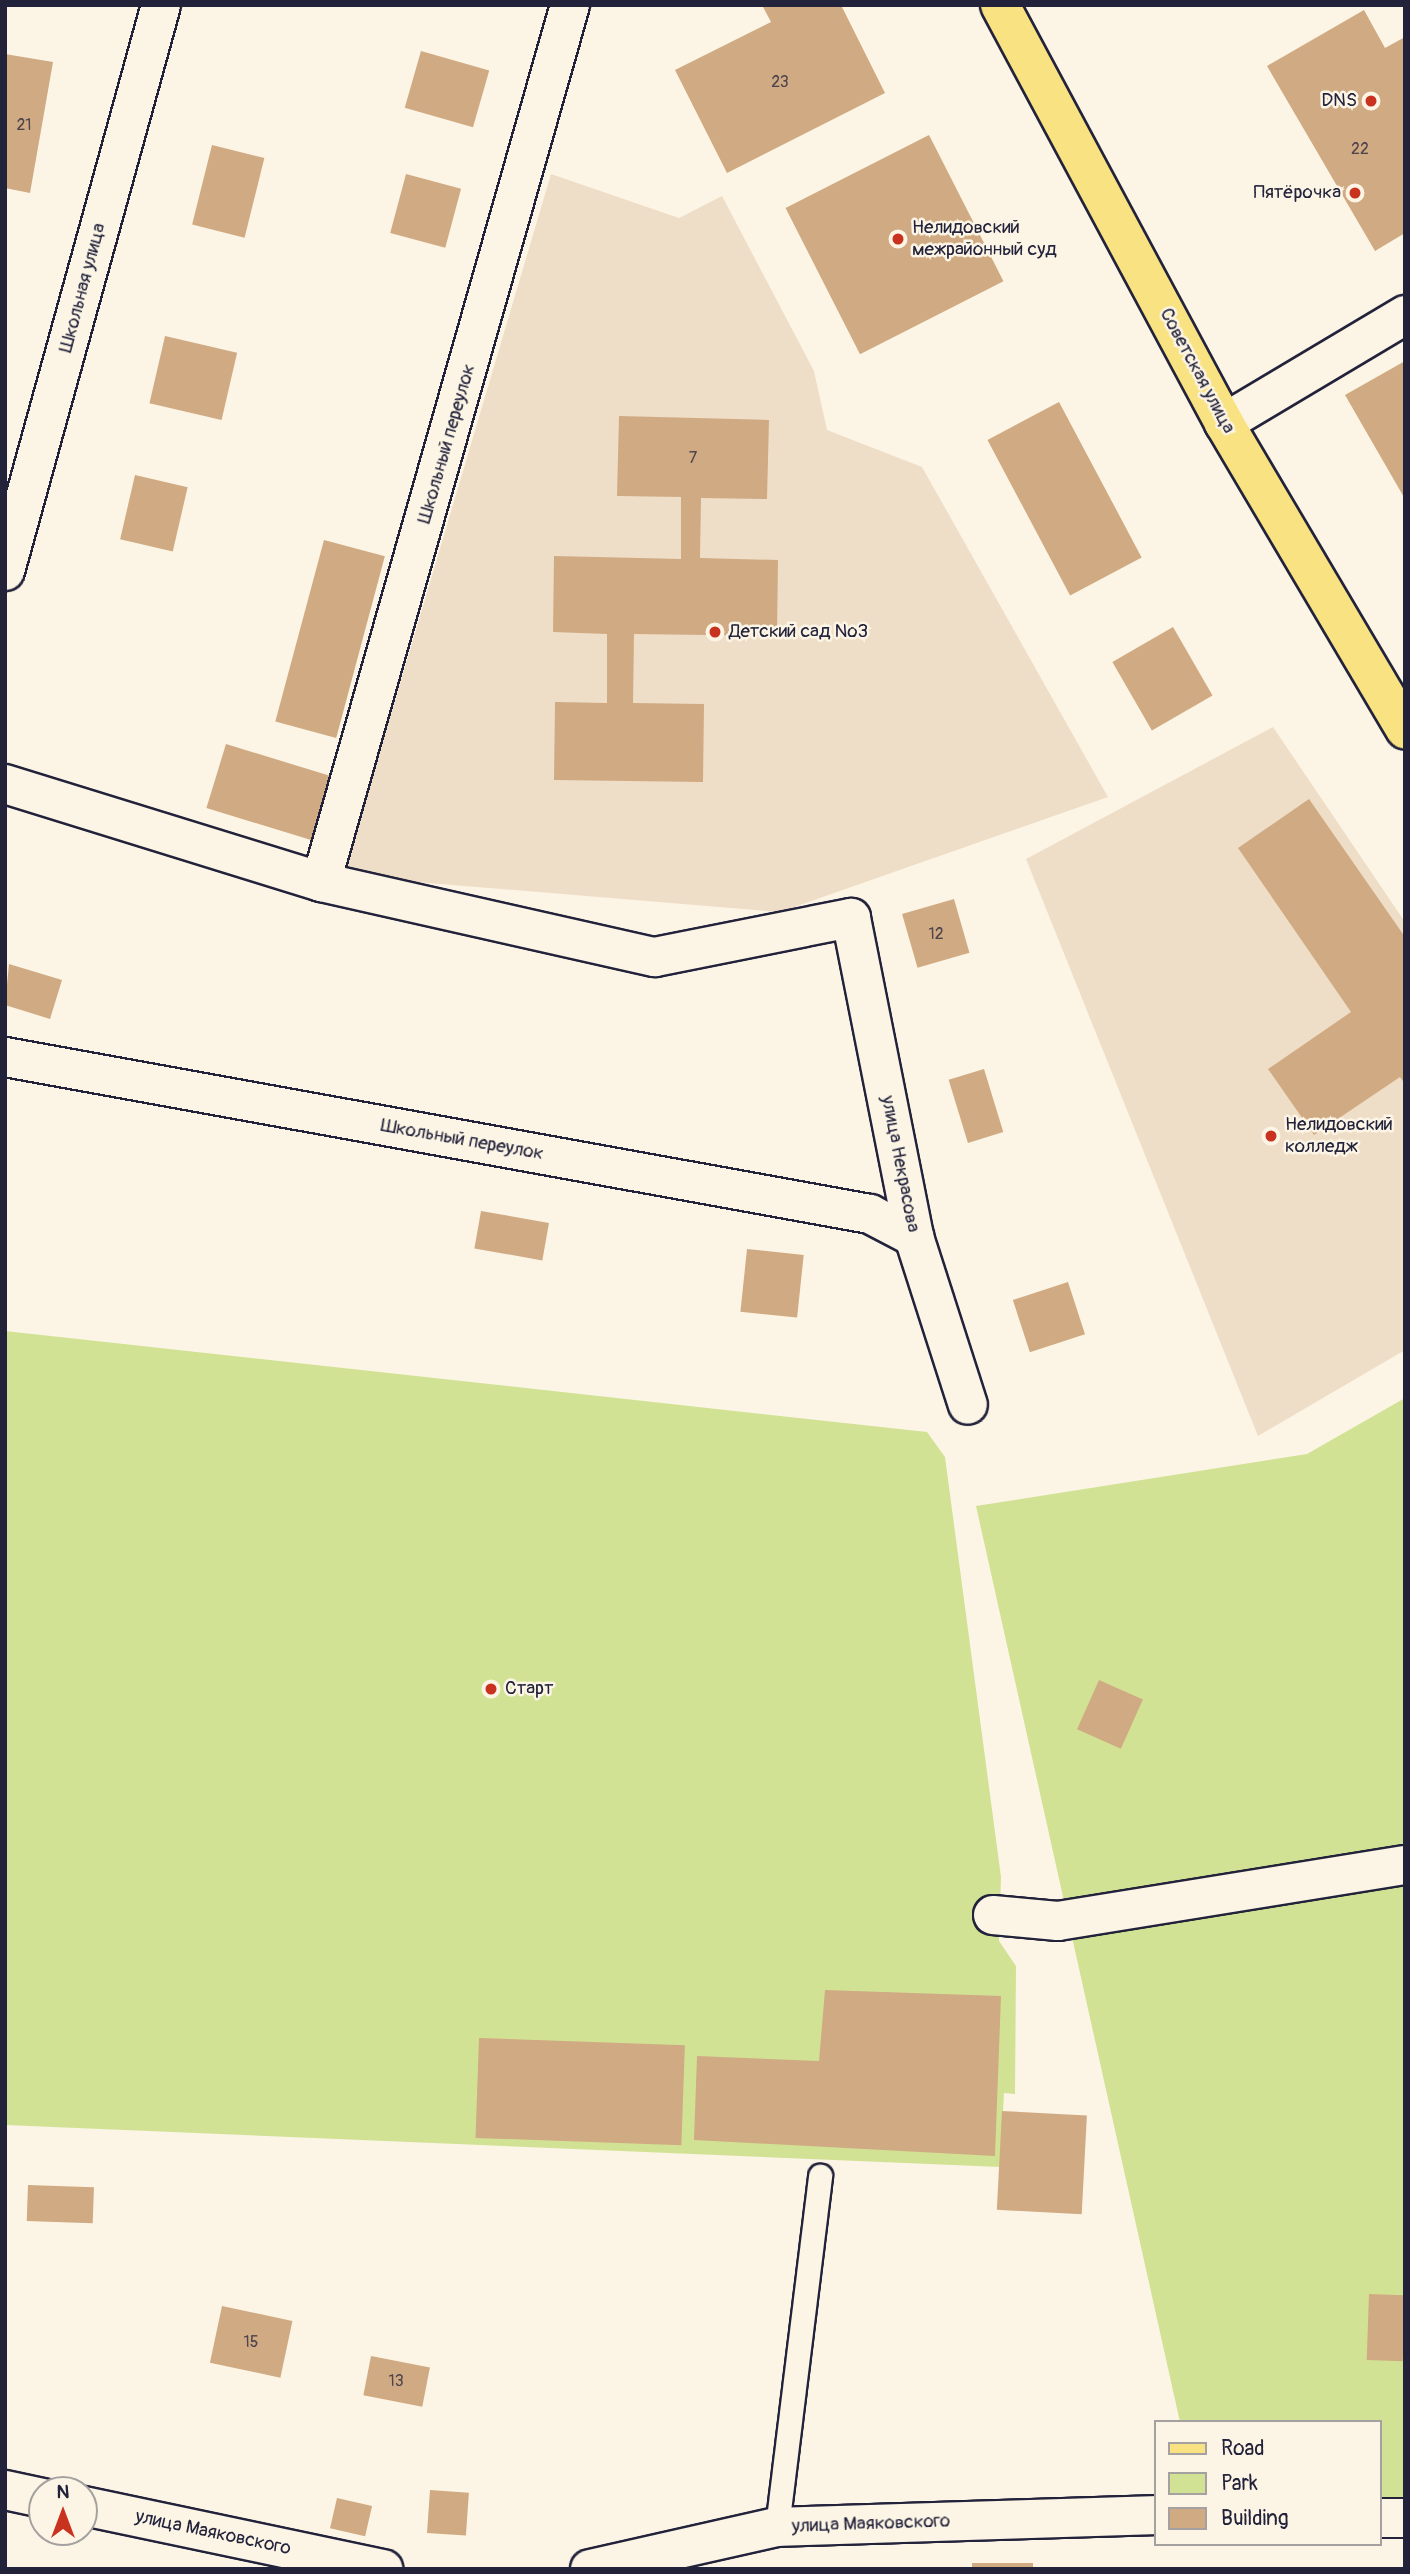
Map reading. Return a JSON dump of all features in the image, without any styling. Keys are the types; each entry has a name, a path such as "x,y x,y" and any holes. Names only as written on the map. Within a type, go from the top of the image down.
{"main road":[{"name":"Советская улица","path":"1000,5 1224,423 1405,729"}],"street":[{"name":"Школьная улица","path":"5,571 161,5"},
{"name":"Школьный переулок","path":"321,883 570,5"},
{"path":"1224,423 1405,315"},
{"path":"5,784 321,883"},
{"name":"улица Некрасова","path":"321,883 655,957 850,919 914,1237 968,1405"},
{"name":"Школьный переулок","path":"5,1057 870,1214 914,1237"},
{"path":"993,1915 1058,1921 1405,1865"},
{"path":"5,2490 28,2495"},
{"name":"улица Маяковского","path":"98,2509 383,2569"},
{"name":"улица Маяковского","path":"590,2569 777,2527 1154,2515"},
{"path":"1382,2518 1405,2518"}],"lane":[{"path":"777,2527 820,2176"}],"shaded area":[{"name":"Детский сад №3","path":"551,174 679,218 722,196 814,371 827,430 922,467 1108,797 780,912 343,876"},
{"name":"Нелидовский колледж","path":"1273,727 1405,922 1405,1350 1258,1436 1026,859"}],"green space":[{"name":"Старт","path":"5,1331 927,1432 945,1457 1001,1877 999,1941 1016,1966 1015,2094 1004,2093 1000,2167 5,2125"},
{"path":"1405,1398 1405,2505 1382,2506 1382,2420 1180,2420 976,1506 1307,1454"}],"building":[{"path":"762,5 841,5 885,93 727,173 675,70 771,22"},
{"path":"1364,10 1385,48 1405,37 1405,233 1375,251 1267,66"},
{"path":"421,51 489,71 473,127 405,108"},
{"path":"5,54 53,62 30,193 5,188"},
{"path":"929,135 1003,281 860,354 786,208"},
{"path":"212,145 264,158 245,238 192,225"},
{"path":"406,174 461,189 445,248 390,233"},
{"path":"165,336 237,353 222,420 149,403"},
{"path":"1405,361 1405,499 1345,395"},
{"path":"1059,402 1142,557 1070,595 987,440"},
{"path":"619,416 769,420 767,499 701,498 700,558 778,560 777,636 634,634 633,703 704,704 703,782 554,780 555,702 607,703 607,634 553,632 554,556 681,559 681,497 617,496"},
{"path":"135,475 188,487 173,551 120,539"},
{"path":"324,540 385,556 336,738 275,722"},
{"path":"1173,627 1212,695 1152,730 1112,662"},
{"path":"226,744 333,777 314,841 206,808"},
{"path":"1309,799 1405,937 1405,1084 1400,1077 1314,1135 1268,1069 1351,1012 1238,848"},
{"path":"954,899 969,953 918,968 902,914"},
{"path":"9,964 62,980 50,1019 5,1005"},
{"path":"984,1069 1003,1132 968,1143 949,1080"},
{"path":"481,1211 549,1223 542,1260 474,1248"},
{"path":"747,1249 804,1255 797,1318 740,1312"},
{"path":"1068,1282 1085,1334 1030,1352 1013,1300"},
{"path":"1099,1680 1143,1700 1121,1749 1077,1729"},
{"path":"825,1990 1001,1996 995,2156 694,2140 697,2056 819,2061"},
{"path":"479,2038 685,2045 681,2145 476,2138"},
{"path":"1002,2111 1087,2115 1082,2214 997,2210"},
{"path":"28,2185 94,2187 93,2223 27,2221"},
{"path":"1369,2294 1405,2295 1403,2361 1367,2360"},
{"path":"222,2306 292,2321 280,2378 210,2363"},
{"path":"371,2356 430,2367 422,2407 363,2395"},
{"path":"430,2490 469,2493 466,2536 427,2533"},
{"path":"337,2498 372,2506 365,2536 330,2528"},
{"path":"972,2563 1033,2563 1033,2569 972,2569"}],"place":[{"name":"DNS","path":"1371,101"},
{"name":"Пятёрочка","path":"1355,193"},
{"name":"Нелидовский межрайонный суд","path":"898,239"},
{"name":"Детский сад №3","path":"715,632"},
{"name":"Нелидовский колледж","path":"1271,1136"},
{"name":"Старт","path":"491,1689"}]}
